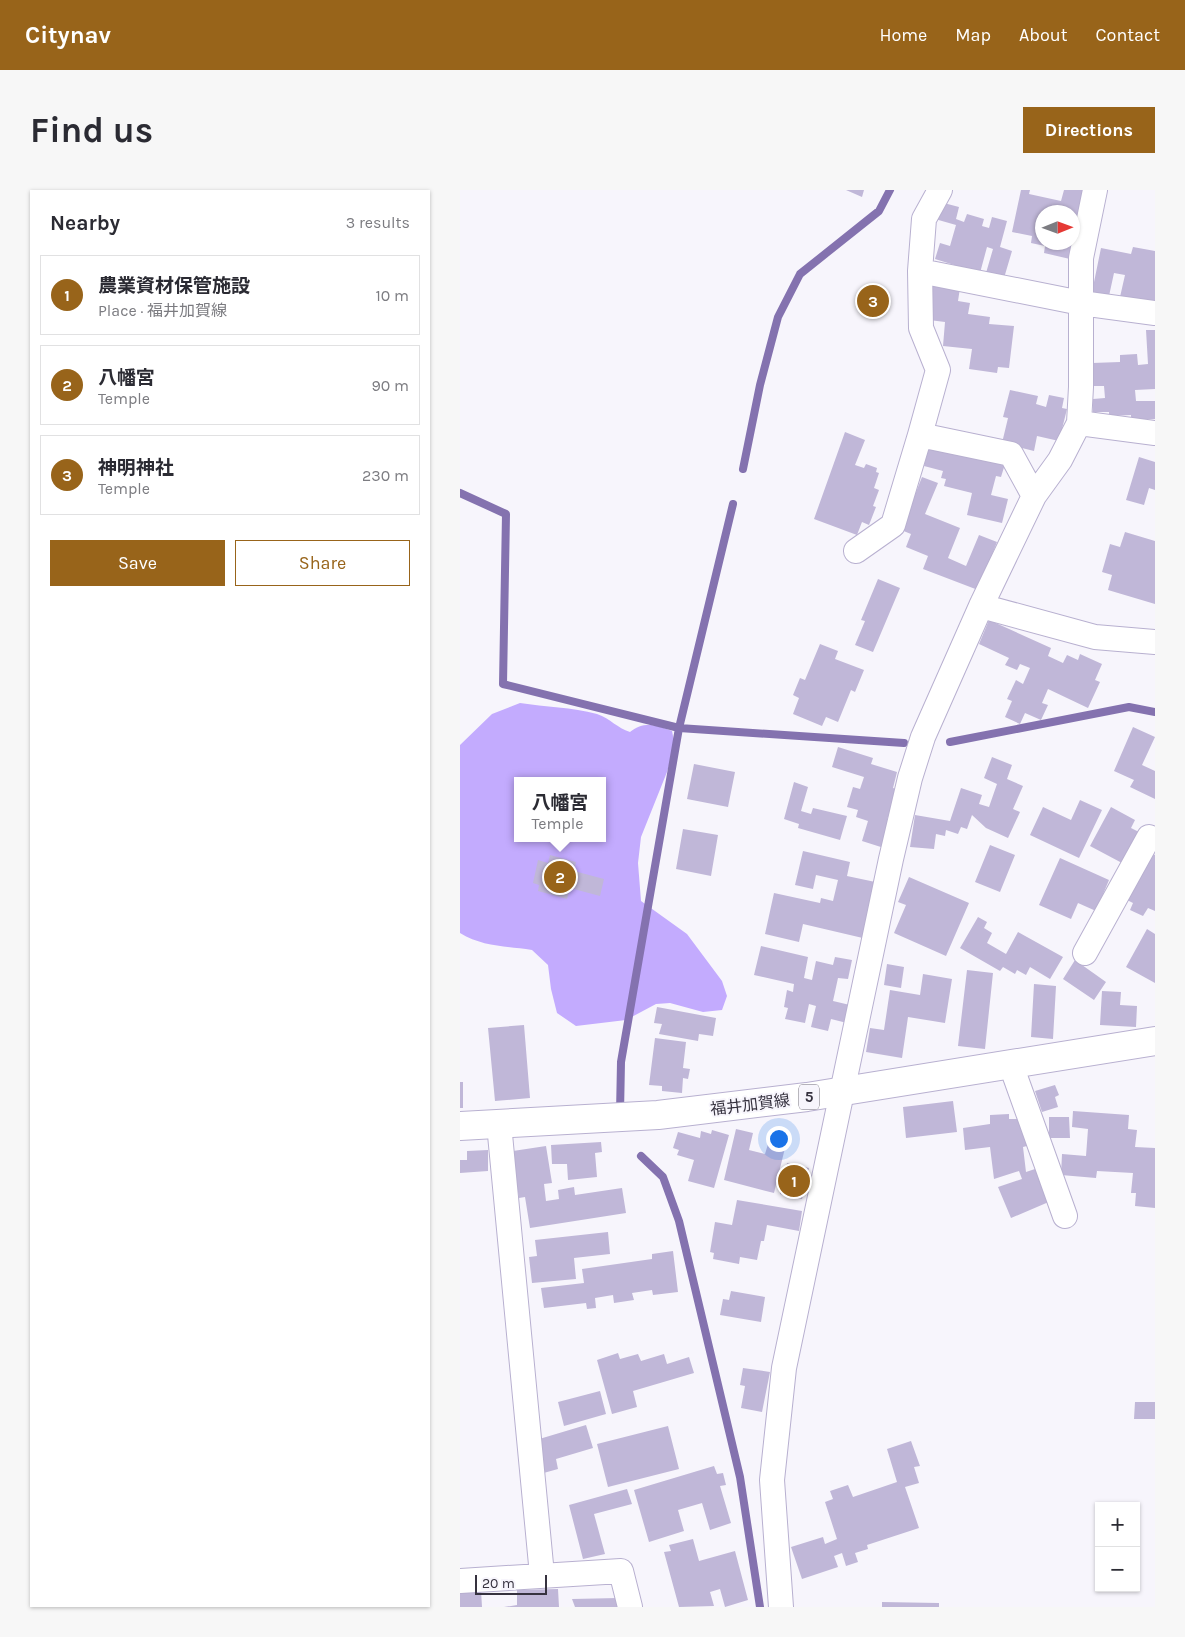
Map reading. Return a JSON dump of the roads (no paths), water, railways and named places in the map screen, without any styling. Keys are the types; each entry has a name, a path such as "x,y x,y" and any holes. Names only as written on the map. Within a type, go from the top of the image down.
{"main road":[{"name":"福井加賀線","path":"460,1126 658,1115 843,1093 1155,1040"}],"street":[{"path":"856,551 893,525 938,370 921,328 920,271 924,220 940,190"},
{"path":"781,1607 772,1480 784,1368 910,778 923,737 981,606 1034,496 1060,460 1079,423 1081,258 1095,190"},
{"path":"920,271 1081,303 1155,313"},
{"path":"1079,423 1155,433"},
{"path":"920,435 1011,454 1034,496"},
{"path":"981,606 1095,637 1155,642"},
{"path":"1085,952 1149,837"},
{"path":"1012,1065 1065,1216"},
{"path":"499,1124 542,1575"},
{"path":"460,1581 621,1571 630,1607"}],"waterway":[{"path":"743,469 760,385 778,317 800,274 879,211 890,190"},
{"path":"460,493 506,514 503,684 679,728 904,743"},
{"path":"620,1113 621,1062 679,728 733,504"},
{"path":"950,742 1129,707 1155,712"},
{"path":"641,1156 663,1177 679,1221 740,1477 760,1607"}],"place":[{"name":"神明神社","path":"873,301"},
{"name":"八幡宮","path":"560,877"},
{"name":"農業資材保管施設","path":"794,1181"}]}
